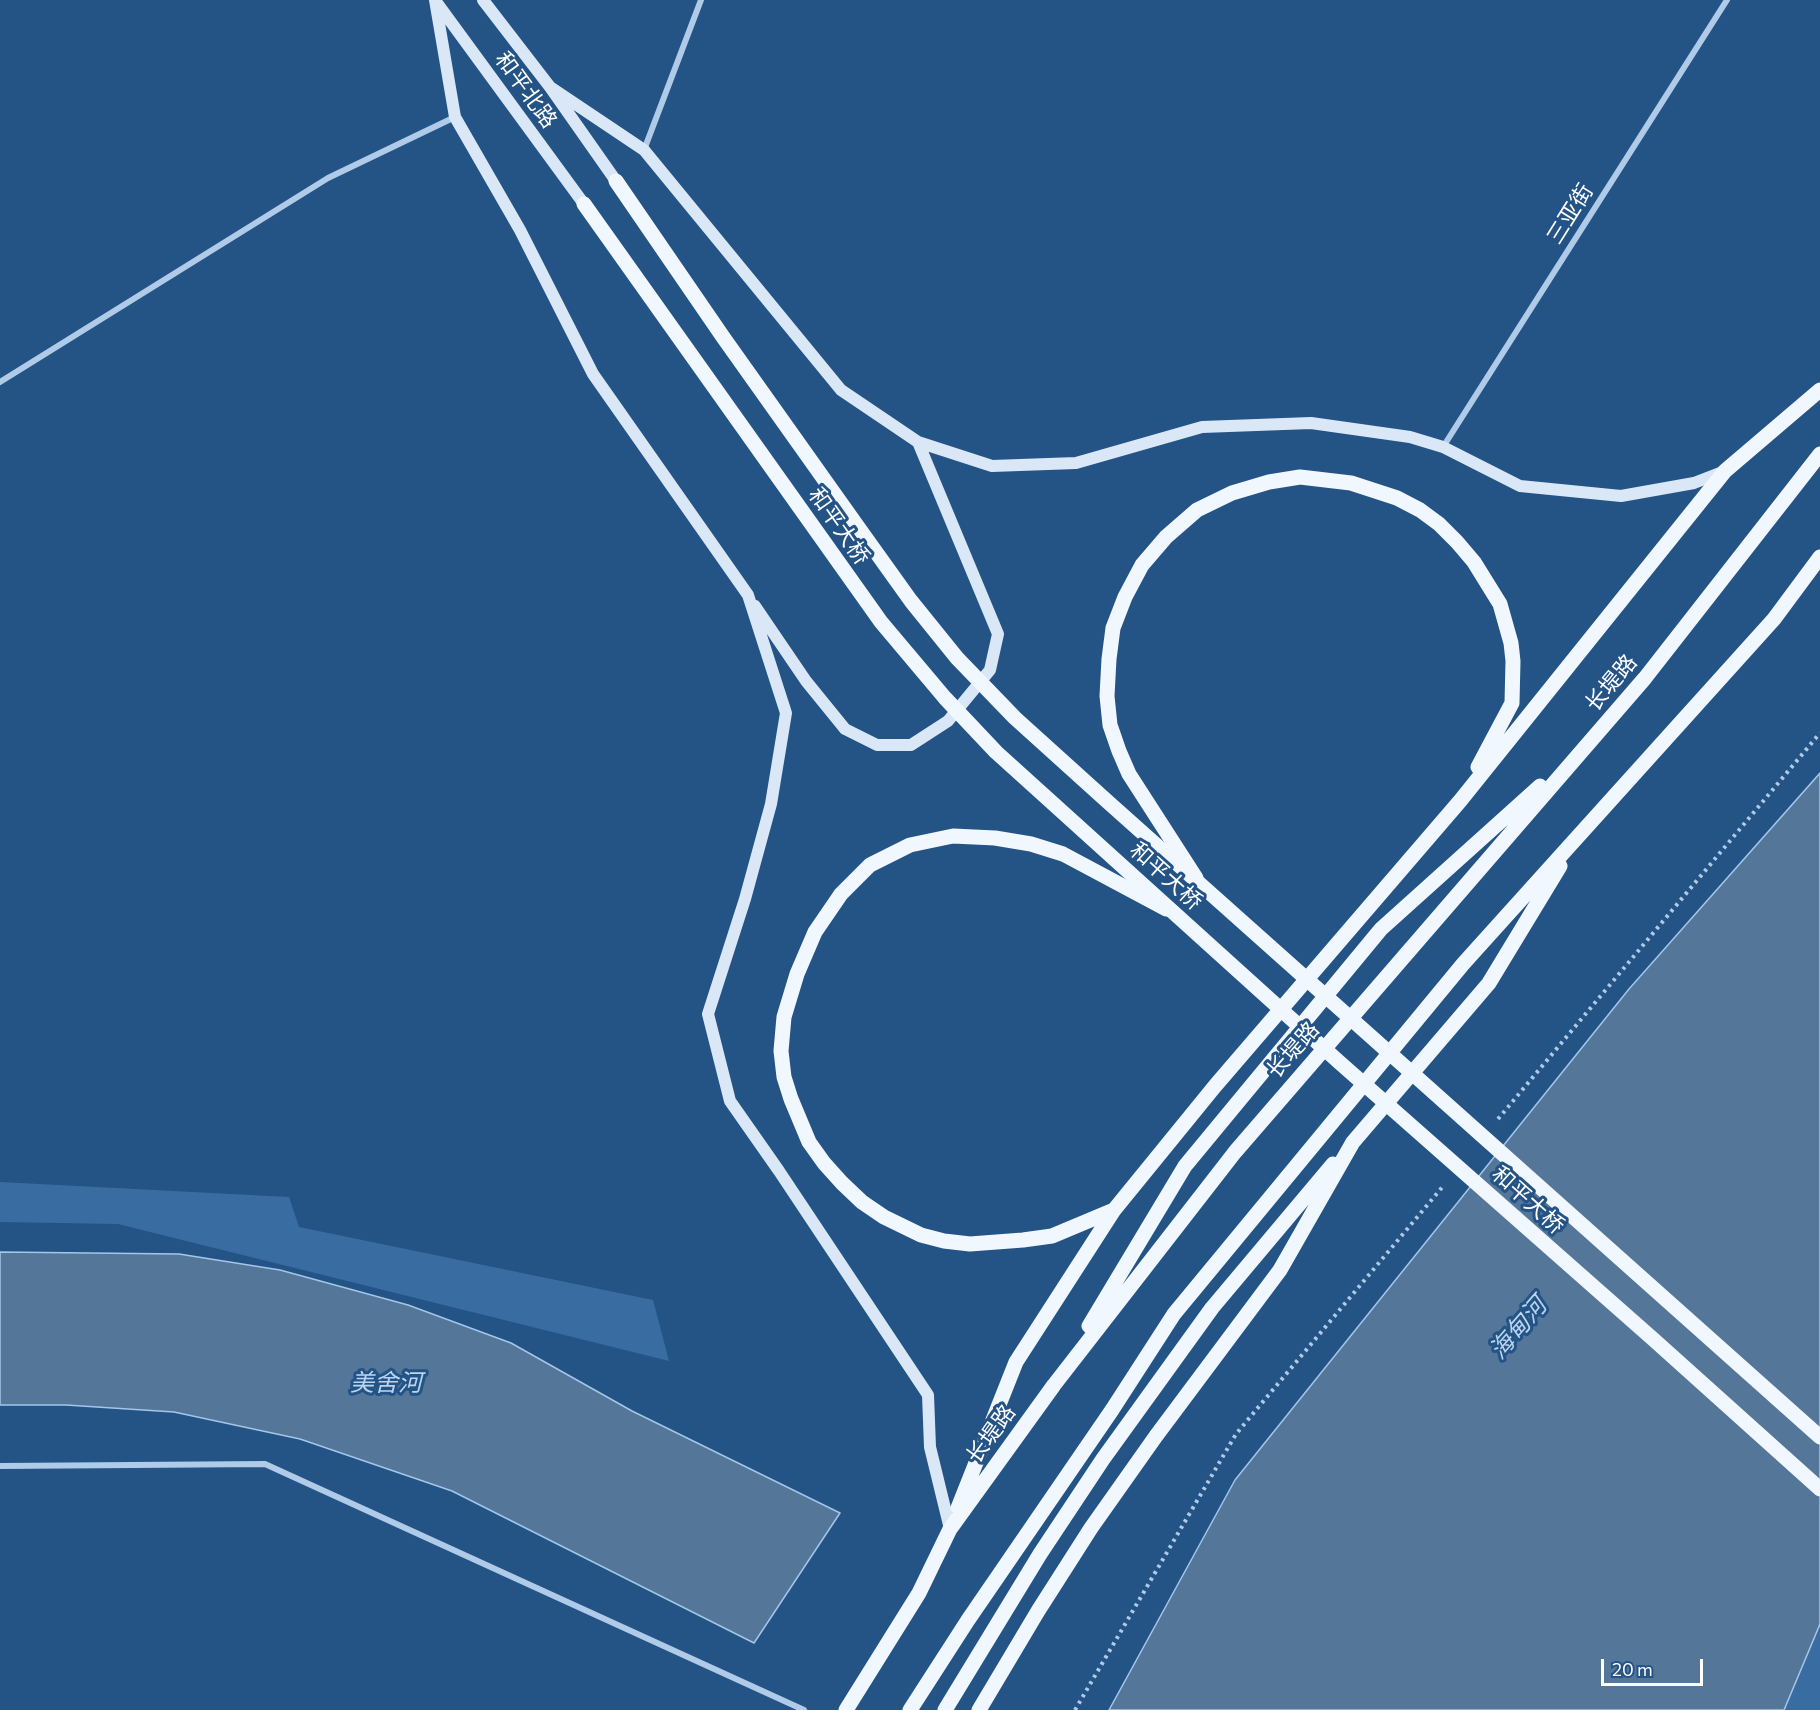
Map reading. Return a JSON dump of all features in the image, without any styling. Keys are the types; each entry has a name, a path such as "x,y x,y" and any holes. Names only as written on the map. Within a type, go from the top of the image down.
{"main road":[{"name":"和平北路","path":"434,0 584,204"},
{"path":"434,0 455,117 520,230 593,374 806,681 845,729 877,745 911,745 948,721 990,670 998,634 918,442"},
{"name":"和平北路","path":"483,0 550,87 616,181"},
{"path":"550,87 644,150 841,390 918,442 992,466 1076,463 1202,427 1311,423 1410,437 1443,447 1520,486 1621,496 1694,483 1725,471"},
{"name":"和平大桥","path":"616,181 864,537 957,658 1015,718 1820,1437"},
{"name":"和平大桥","path":"584,204 881,622 945,698 996,752 1339,1062 1820,1489"},
{"path":"950,1529 1016,1362 1114,1210 1215,1086 1460,801 1725,471 1820,390"},
{"name":"长堤路","path":"846,1710 919,1593 950,1529 1054,1385 1235,1152 1646,678 1820,454"},
{"path":"1199,883 1129,774 1119,752 1110,725 1108,659 1113,628 1125,597 1142,565 1166,537 1197,510 1232,493 1269,482 1300,477 1351,483 1405,502 1439,524 1474,562 1500,604 1507,624 1513,661 1512,703 1460,801"},
{"path":"910,1710 974,1610 1112,1410 1174,1314 1463,964 1774,619 1820,557"},
{"path":"748,595 786,713 771,804 745,899 708,1014 730,1101 928,1395 930,1447 950,1529"},
{"path":"1054,1385 1185,1166 1381,929 1590,742"},
{"path":"1114,1210 1052,1236 970,1244 944,1241 921,1234 884,1217 862,1202 842,1183 809,1142 784,1077 781,1051 784,1017 797,974 815,932 841,894 870,866 910,845 953,836 995,838 1031,844 1063,854 1173,912"},
{"path":"945,1710 1040,1554 1102,1459 1174,1358 1257,1252 1489,983 1578,836"},
{"path":"979,1710 1091,1528 1156,1436 1280,1270 1353,1142"}],"street":[{"path":"644,150 701,0"},
{"name":"三亚街","path":"1443,447 1727,0"},
{"path":"0,382 327,178 455,117"},
{"path":"0,1466 265,1464 804,1710"}],"path":[{"path":"1494,1125 1820,733"},
{"path":"1075,1710 1236,1434 1448,1179"}],"shaded area":[{"path":"0,1182 289,1197 299,1227 653,1300 669,1361 118,1224 0,1222"},
{"path":"1820,1624 1820,1710 1784,1710 1795,1680"}],"water":[{"name":"海甸河","path":"1820,773 1820,1624 1784,1710 1109,1710 1235,1480 1629,989"},
{"name":"美舍河","path":"0,1252 179,1254 280,1270 408,1305 511,1343 632,1411 840,1513 754,1643 452,1491 300,1439 174,1412 66,1405 0,1405"}]}
